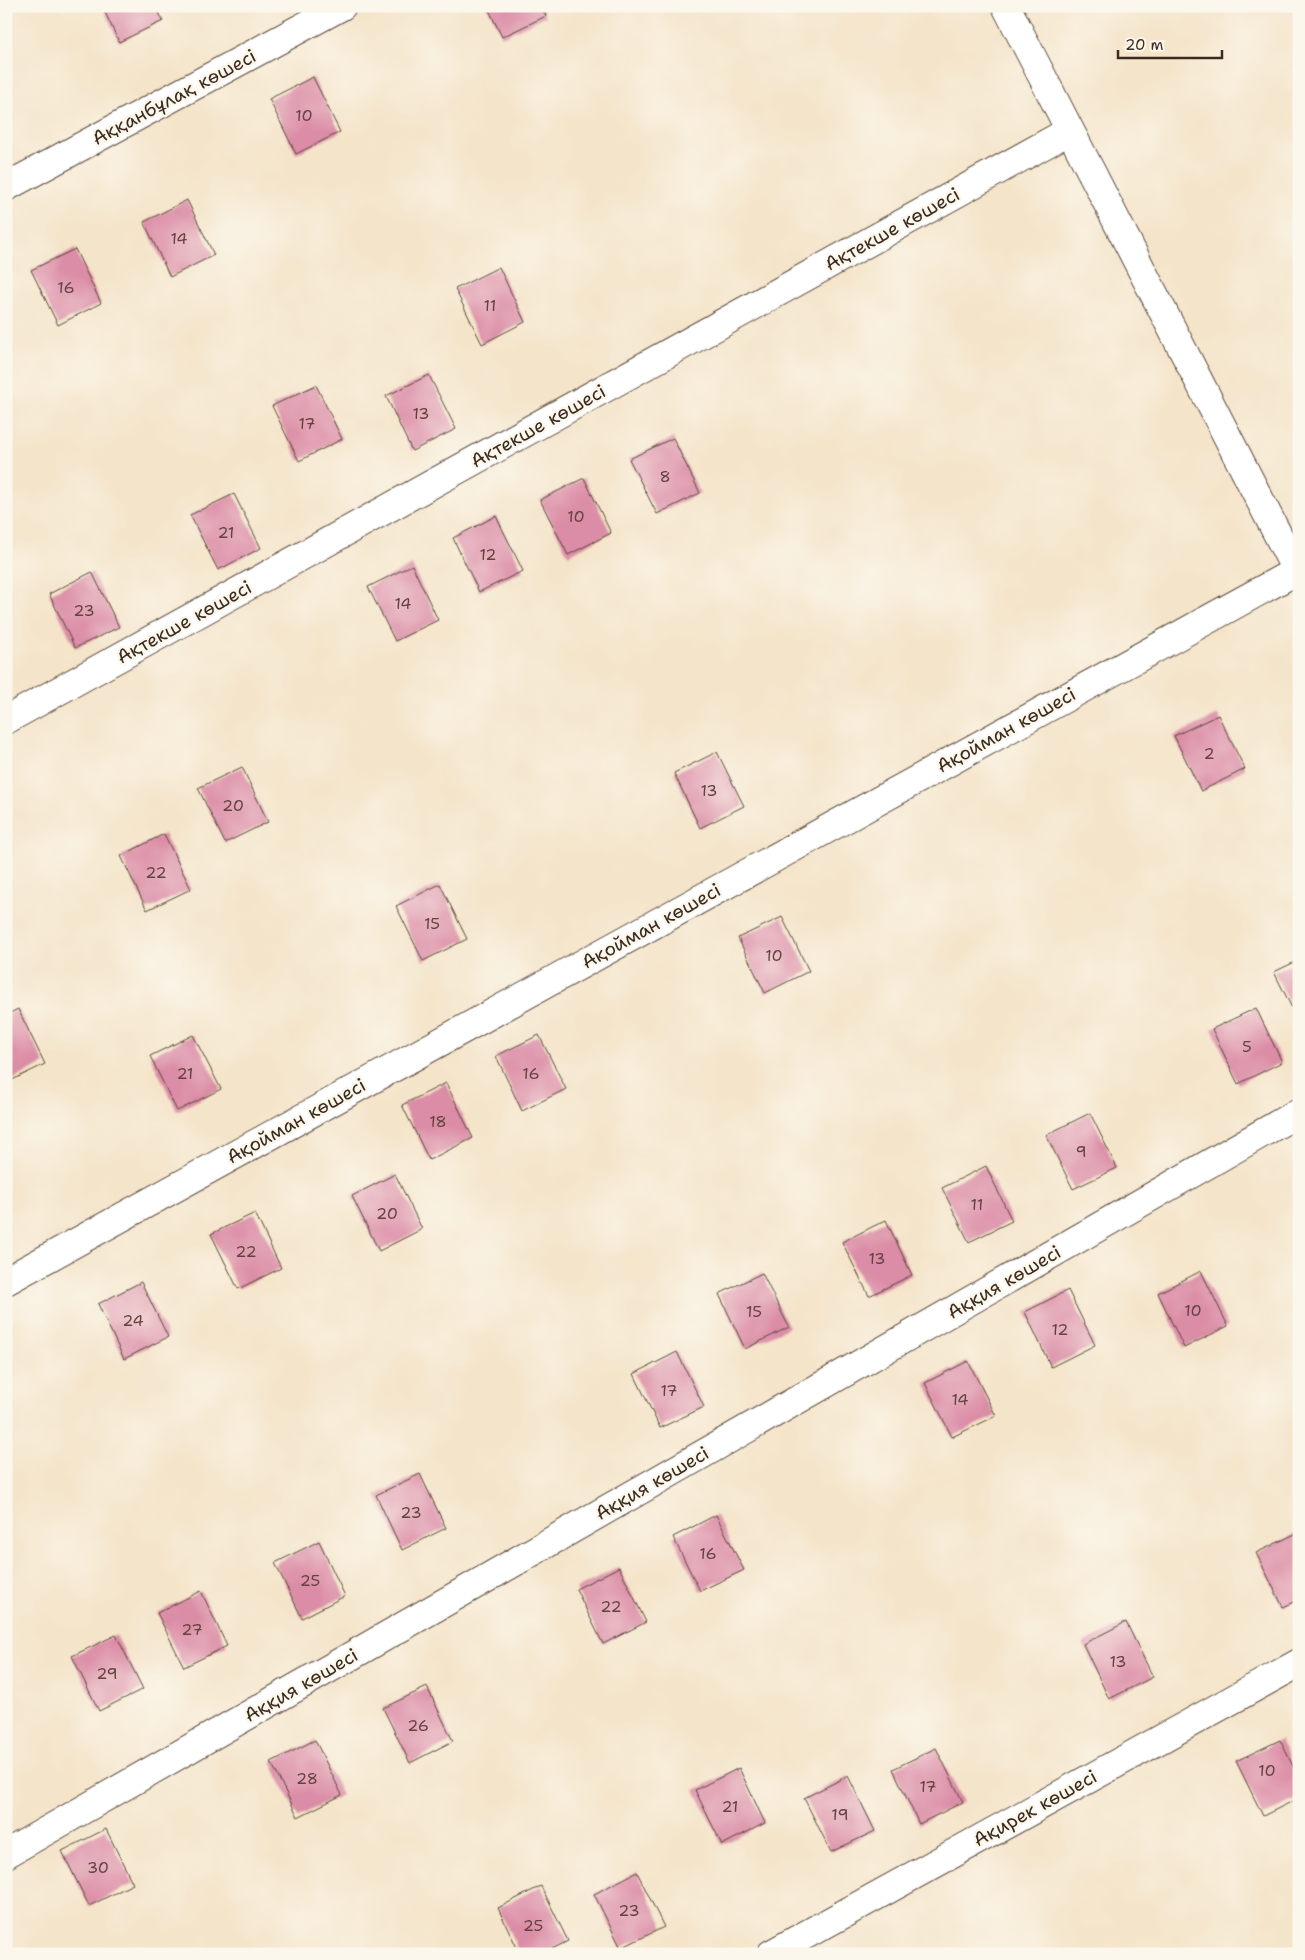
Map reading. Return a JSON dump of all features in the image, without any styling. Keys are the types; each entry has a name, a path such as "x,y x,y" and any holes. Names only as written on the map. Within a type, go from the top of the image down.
{"street":[{"name":"Аққанбұлақ көшесі","path":"6,187 342,6"},
{"path":"1006,6 1297,573"},
{"name":"Ақтекше көшесі","path":"6,720 1069,131"},
{"name":"Ақойман көшесі","path":"6,1281 1297,573"},
{"name":"Аққия көшесі","path":"6,1854 1299,1112"},
{"name":"Ақирек көшесі","path":"771,1954 1299,1663"}],"building":[{"path":"102,6 156,6 163,21 119,42"},
{"path":"487,6 541,6 546,16 502,37"},
{"path":"313,77 340,132 296,154 269,99"},
{"path":"187,200 214,255 170,277 144,222"},
{"path":"75,249 101,303 58,325 31,270"},
{"path":"499,267 525,322 482,344 455,289"},
{"path":"429,375 456,429 412,451 386,396"},
{"path":"316,385 342,439 299,461 272,406"},
{"path":"673,438 700,493 657,514 629,459"},
{"path":"584,478 611,533 568,555 540,500"},
{"path":"234,494 261,548 218,570 190,515"},
{"path":"496,516 523,571 479,592 453,538"},
{"path":"412,565 438,620 395,641 368,587"},
{"path":"92,572 119,627 75,648 49,594"},
{"path":"1218,715 1245,769 1201,791 1174,736"},
{"path":"717,752 744,806 700,828 674,773"},
{"path":"242,767 268,822 225,843 198,788"},
{"path":"164,834 191,889 147,910 121,856"},
{"path":"440,884 467,939 423,961 396,906"},
{"path":"782,917 809,971 765,993 738,938"},
{"path":"1299,960 1299,1022 1274,972"},
{"path":"1256,1008 1282,1062 1238,1084 1212,1029"},
{"path":"18,1009 45,1064 6,1083 6,1015"},
{"path":"193,1035 221,1089 177,1111 150,1056"},
{"path":"539,1035 566,1089 522,1111 496,1056"},
{"path":"446,1083 473,1138 429,1160 402,1105"},
{"path":"1090,1113 1117,1168 1073,1189 1046,1135"},
{"path":"986,1166 1012,1221 969,1242 942,1188"},
{"path":"395,1174 422,1229 379,1251 352,1196"},
{"path":"255,1213 281,1268 238,1289 211,1234"},
{"path":"886,1220 912,1275 869,1296 842,1242"},
{"path":"1201,1271 1228,1326 1184,1348 1158,1293"},
{"path":"762,1273 789,1327 745,1349 719,1294"},
{"path":"141,1282 168,1337 124,1359 98,1304"},
{"path":"1068,1290 1095,1345 1051,1367 1025,1312"},
{"path":"677,1352 704,1407 660,1428 634,1374"},
{"path":"968,1361 996,1416 952,1437 925,1383"},
{"path":"420,1474 446,1528 402,1550 376,1495"},
{"path":"716,1515 744,1570 700,1591 673,1537"},
{"path":"1299,1532 1299,1600 1283,1607 1256,1553"},
{"path":"319,1541 345,1596 302,1618 275,1563"},
{"path":"619,1567 646,1622 603,1644 576,1589"},
{"path":"201,1591 227,1646 184,1667 157,1613"},
{"path":"1126,1622 1153,1677 1109,1699 1083,1644"},
{"path":"116,1635 143,1689 99,1711 72,1656"},
{"path":"427,1687 453,1741 410,1763 383,1708"},
{"path":"315,1740 342,1795 298,1817 271,1762"},
{"path":"1280,1740 1299,1778 1299,1798 1263,1816 1236,1761"},
{"path":"936,1748 963,1802 919,1824 893,1769"},
{"path":"739,1768 765,1823 722,1845 695,1790"},
{"path":"848,1776 875,1831 831,1852 804,1798"},
{"path":"106,1829 133,1884 89,1906 62,1851"},
{"path":"637,1872 664,1927 621,1948 594,1894"},
{"path":"541,1886 568,1941 542,1954 520,1954 498,1908"}]}
